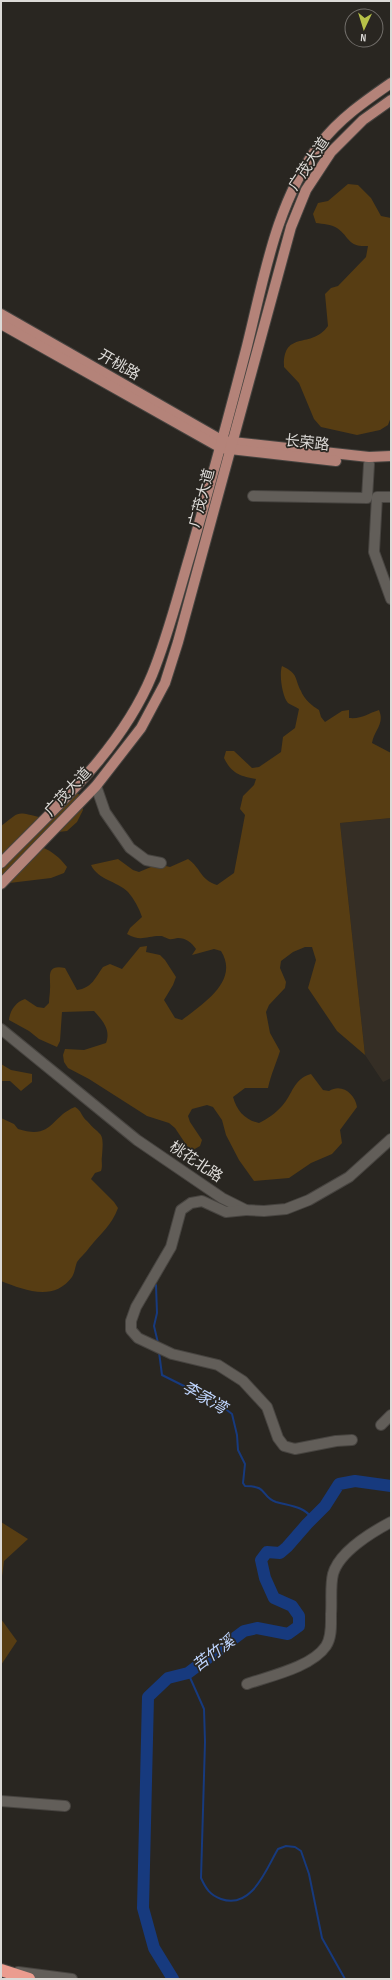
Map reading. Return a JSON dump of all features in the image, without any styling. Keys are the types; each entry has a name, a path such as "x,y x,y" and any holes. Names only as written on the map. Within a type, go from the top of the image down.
{"highway":[{"path":"1,1970 29,1979"}],"main road":[{"name":"广茂大道","path":"1,884 96,786 141,728 165,682 178,642 227,446 267,266 291,192 320,144 354,108 391,83"},
{"name":"广茂大道","path":"1,863 83,780 131,716 152,676 227,446 291,228 306,190 331,152 363,120 391,100"},
{"name":"开桃路","path":"1,314 227,446"},
{"name":"开桃路","path":"1,324 227,446"},
{"name":"长荣路","path":"227,446 369,457 391,456"},
{"name":"长荣路","path":"227,446 369,464 391,463"}],"street":[{"path":"253,496 367,498 369,464"},
{"path":"391,497 377,497 374,552 391,599"},
{"path":"96,786 105,812 130,848 146,860 162,863"},
{"name":"桃花北路","path":"1,1029 137,1140 222,1198 246,1210 264,1211 286,1209 309,1200 349,1178 391,1139"},
{"path":"246,1210 226,1212 202,1201 191,1203 182,1210 171,1247 136,1307 131,1321 131,1330 138,1338 172,1354 218,1365 243,1381 267,1407 278,1438 284,1446 295,1449 336,1441 352,1440"},
{"path":"381,1425 391,1415"},
{"path":"247,1684 314,1659 326,1646 331,1632 333,1574 339,1562 359,1543 391,1522"},
{"path":"1,1801 65,1806"},
{"path":"1,1970 72,1979"}],"shaded area":[{"path":"348,184 358,185 371,198 381,216 391,218 391,417 388,425 380,430 357,435 321,427 314,419 299,383 284,367 285,355 288,348 299,341 314,337 328,326 325,294 331,288 338,286 366,257 368,246 356,245 335,227 327,224 316,223 313,214 318,203 328,201"},
{"path":"282,666 294,674 304,697 319,710 321,717 325,722 342,711 349,710 349,718 354,718 379,710 381,719 372,743 391,753 391,818 340,823 365,1055 337,1031 308,988 316,960 312,947 305,947 293,952 281,961 280,968 286,982 285,988 269,1005 266,1012 270,1033 280,1051 268,1088 245,1088 233,1097 239,1111 242,1114 250,1120 259,1123 268,1118 282,1106 300,1079 311,1074 323,1090 329,1091 339,1088 347,1091 354,1098 357,1107 340,1130 342,1143 332,1154 311,1163 289,1178 254,1181 239,1160 226,1135 222,1120 213,1107 207,1105 192,1109 188,1116 190,1122 202,1140 200,1146 193,1150 187,1146 175,1128 169,1123 147,1116 89,1079 68,1068 64,1062 63,1055 65,1049 84,1050 106,1043 108,1034 107,1030 103,1022 94,1011 62,1012 60,1041 57,1047 39,1039 29,1031 9,1020 12,1010 16,1004 22,1000 25,999 37,1007 44,1008 49,1003 50,973 54,968 65,968 77,990 82,989 93,982 103,967 110,964 122,969 140,947 147,946 146,952 160,955 176,977 164,1000 175,1018 182,1020 216,991 226,972 226,962 221,951 214,949 192,955 196,949 190,942 183,939 170,939 163,936 136,938 127,934 130,928 142,917 138,907 124,888 98,874 91,865 118,859 133,870 139,872 158,864 170,867 188,859 196,866 207,880 217,885 234,873 245,815 240,809 243,796 254,785 256,779 245,777 233,771 224,758 226,751 234,751 252,768 259,767 281,752 283,737 295,728 299,709 288,703 284,695 281,679"},
{"path":"76,793 82,796 83,810 77,822 67,831 58,832 42,847 53,853 64,863 67,867 64,873 51,878 1,884 1,826 18,814 39,817"},
{"path":"391,818 391,1078 383,1082 365,1055 340,823"},
{"path":"1,1064 11,1070 32,1074 32,1082 21,1091 10,1081 1,1081"},
{"path":"75,1107 101,1135 103,1142 102,1169 101,1171 95,1173 91,1179 118,1208 109,1224 78,1260 72,1277 65,1285 48,1292 38,1292 19,1288 1,1281 1,1118 14,1124 18,1129 29,1132 38,1132 45,1130 60,1116"},
{"path":"1,1522 28,1539 4,1561 1,1584"},
{"path":"1,1619 17,1641 1,1665"}],"waterway":[{"name":"李家湾","path":"156,1285 157,1313 154,1326 158,1343"},
{"name":"李家湾","path":"159,1352 162,1375 218,1403 232,1414 237,1435 238,1450 245,1464 243,1483 245,1486 253,1486 261,1489 271,1500 305,1511 312,1518"},
{"name":"苦竹溪","path":"173,1979 154,1948 143,1908 148,1697 168,1678 188,1673 244,1631 257,1628 288,1634 299,1626 299,1616 292,1606 274,1598 265,1578 261,1560 267,1552 280,1553 287,1547 325,1506 339,1484 355,1481 391,1486"},
{"path":"188,1673 204,1709 205,1742 201,1878 203,1882 214,1896 232,1901 241,1899 257,1886 278,1849 286,1846 295,1847 301,1851 309,1874 322,1938 345,1979"}]}
